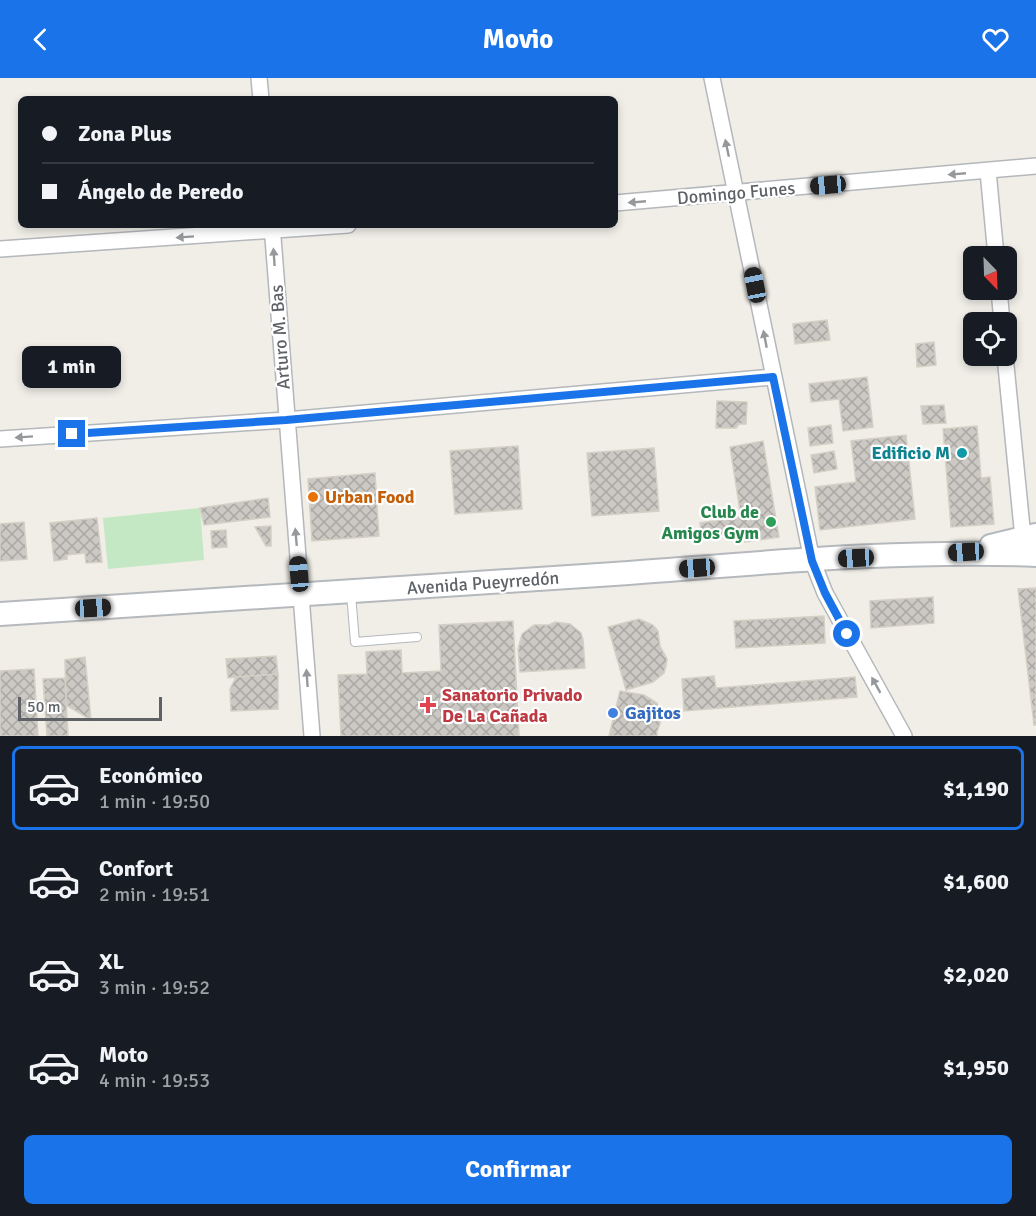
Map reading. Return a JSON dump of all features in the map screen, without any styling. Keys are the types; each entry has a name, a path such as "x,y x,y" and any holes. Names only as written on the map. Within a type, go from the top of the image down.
{"main road":[{"name":"Avenida Pueyrredón","path":"0,614 966,552 1032,543"}],"street":[{"path":"259,78 261,96"},
{"path":"712,78 812,561 825,593 904,736"},
{"name":"Domingo Funes","path":"618,203 1036,166"},
{"path":"988,171 995,246"},
{"path":"0,249 272,228"},
{"name":"Arturo M. Bas","path":"272,228 312,736"},
{"path":"1006,366 1032,543"},
{"path":"0,439 286,420 773,377"}],"lane":[{"path":"351,592 355,642 417,637"}],"green space":[{"path":"200,508 204,560 108,569 103,518"}],"building":[{"path":"827,320 830,340 795,344 793,324"},
{"path":"934,342 936,365 917,367 916,344"},
{"path":"867,377 873,427 843,431 839,399 811,402 809,384"},
{"path":"717,401 747,402 746,424 739,424 736,428 716,428"},
{"path":"944,405 946,423 923,424 921,406"},
{"path":"831,425 833,443 810,446 808,428"},
{"name":"Edificio M","path":"977,426 981,478 990,477 994,524 951,527 943,429"},
{"path":"906,435 915,519 820,530 815,487 856,482 851,441"},
{"path":"763,441 779,537 745,542 743,531 702,538 700,523 741,517 730,447"},
{"path":"518,446 522,509 455,514 450,451"},
{"path":"654,448 659,511 592,516 587,453"},
{"path":"834,451 837,469 814,473 811,455"},
{"path":"375,473 379,536 312,541 308,479"},
{"path":"268,498 270,517 204,525 200,508"},
{"path":"97,518 102,562 86,563 85,553 67,555 67,559 54,561 50,523"},
{"path":"24,522 27,559 0,561 0,524"},
{"path":"271,526 271,546 266,546 255,527"},
{"path":"226,530 227,547 212,548 211,531"},
{"path":"1036,588 1036,725 1034,725 1018,589"},
{"path":"933,597 934,623 871,628 870,601"},
{"path":"824,616 825,643 736,648 734,621"},
{"path":"639,619 653,625 658,631 660,646 667,659 666,666 664,673 653,682 626,690 608,627"},
{"name":"Sanatorio Privado De La Cañada","path":"513,621 519,736 341,736 338,675 367,674 366,652 401,650 402,673 441,671 439,625"},
{"path":"555,622 570,624 581,633 585,668 520,672 518,649 522,634 534,625 549,625"},
{"path":"276,656 278,674 228,678 226,659"},
{"path":"85,657 91,720 66,705 65,660"},
{"path":"34,669 38,736 0,736 0,671"},
{"path":"278,674 278,709 231,711 230,689 236,677"},
{"path":"714,676 716,688 855,677 857,697 684,711 682,679"},
{"path":"65,678 68,736 47,736 43,679"},
{"path":"620,691 644,695 657,703 662,718 657,736 609,736"}],"place":[{"name":"Edificio M","path":"962,453"},
{"name":"Urban Food","path":"313,497"},
{"name":"Club de Amigos Gym","path":"771,522"},
{"name":"Sanatorio Privado De La Cañada","path":"428,705"},
{"name":"Gajitos","path":"613,713"}],"route":[{"path":"72,434 286,420 773,377 812,561 825,593 847,634"}]}
